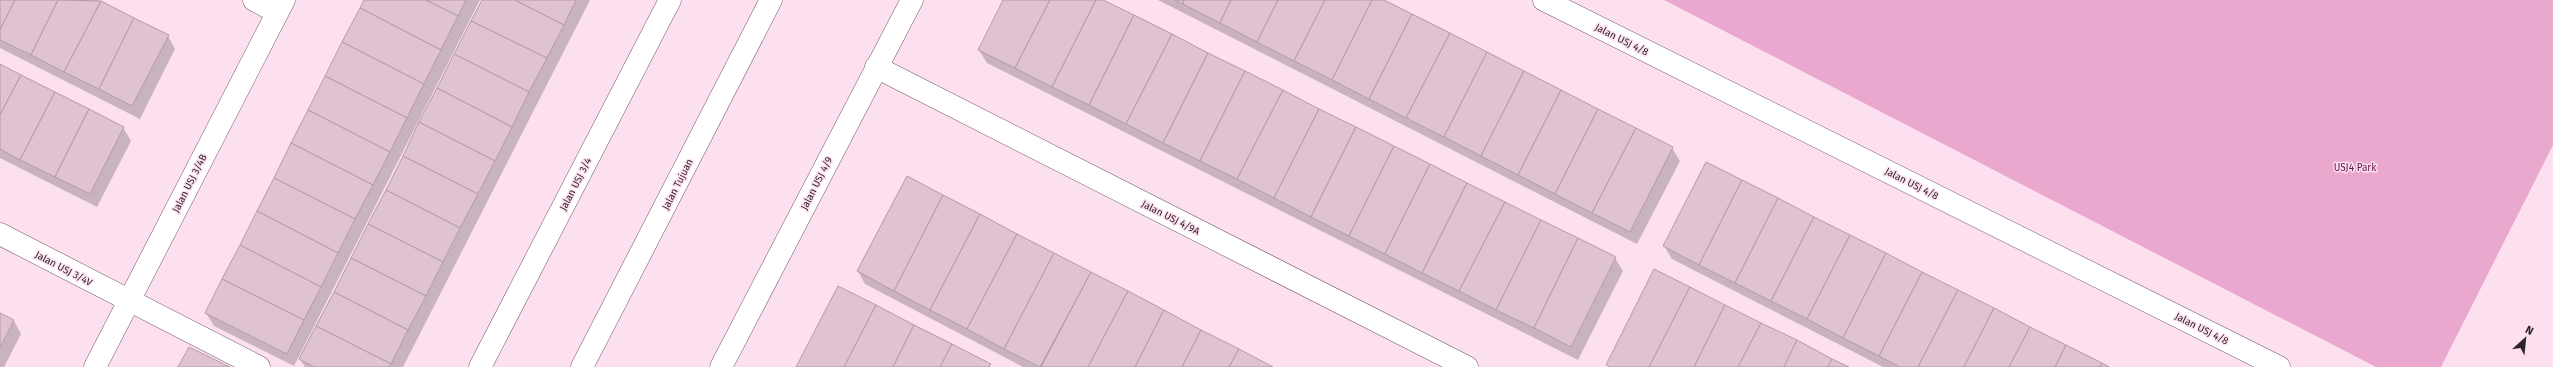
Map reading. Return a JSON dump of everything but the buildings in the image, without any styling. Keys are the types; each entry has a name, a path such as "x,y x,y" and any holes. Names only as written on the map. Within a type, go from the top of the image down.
{"street":[{"path":"254,0 280,6"},
{"name":"Jalan USJ 3/4","path":"480,367 670,0"},
{"name":"Jalan Tujuan","path":"582,367 771,0"},
{"name":"Jalan USJ 4/9","path":"721,367 912,0"},
{"name":"Jalan USJ 4/8","path":"1544,0 2279,367"},
{"name":"Jalan USJ 3/4B","path":"95,367 280,6"},
{"name":"Jalan USJ 4/9A","path":"876,67 1467,367"},
{"name":"Jalan USJ 3/4V","path":"0,234 128,302 259,367"}],"green space":[{"name":"USJ4 Park","path":"1664,0 2553,0 2553,145 2441,367 2376,367"}]}
